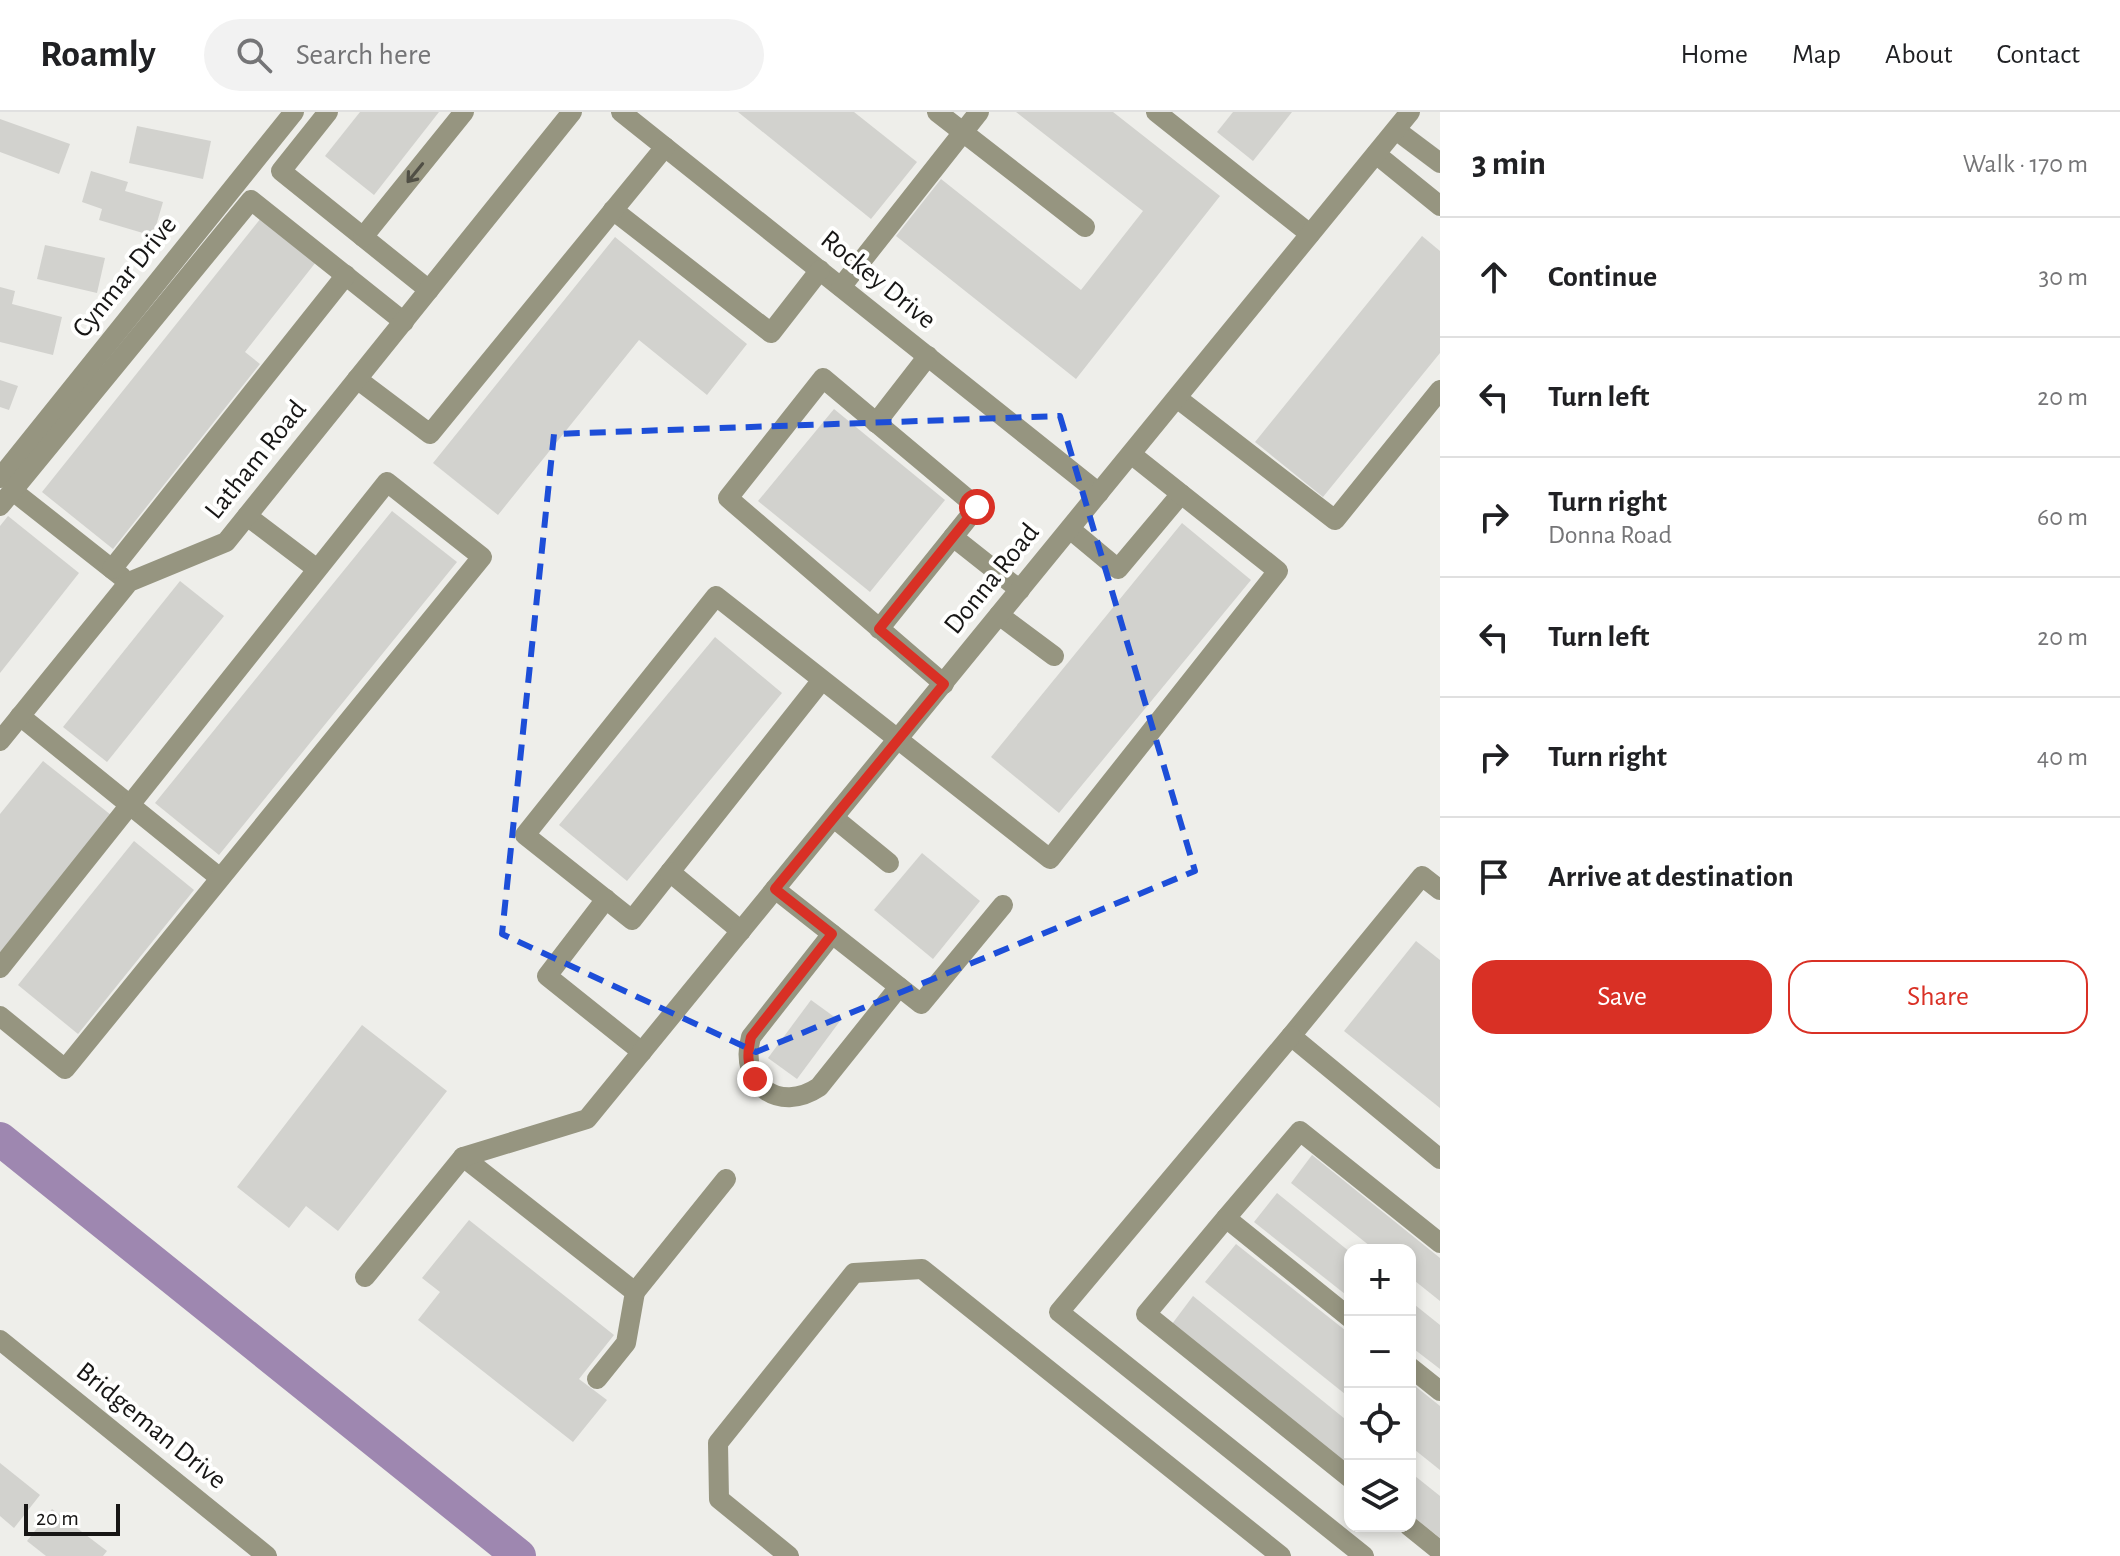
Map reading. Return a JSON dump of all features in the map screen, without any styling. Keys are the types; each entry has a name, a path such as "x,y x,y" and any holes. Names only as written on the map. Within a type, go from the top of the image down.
{"street":[{"name":"Cynmar Drive","path":"4,492 294,112"},
{"path":"328,112 281,171 429,290"},
{"path":"363,237 464,112"},
{"name":"Latham Road","path":"0,741 129,582 226,542 572,112"},
{"name":"Rockey Drive","path":"621,112 1099,493"},
{"path":"937,112 1085,227"},
{"path":"841,287 979,112"},
{"path":"1156,112 1310,234"},
{"name":"Donna Road","path":"463,1157 587,1119 1410,112"},
{"path":"1396,130 1440,163"},
{"path":"357,379 430,434 665,147"},
{"path":"1376,154 1440,206"},
{"path":"129,582 4,492 251,200 404,322"},
{"path":"613,210 771,333 820,270"},
{"path":"112,569 346,275"},
{"path":"876,423 928,356"},
{"path":"879,629 977,507 823,378 728,498 879,629 944,684"},
{"path":"1177,398 1335,520 1440,390"},
{"path":"822,680 632,920 525,835 716,596 1050,859 1278,571 1131,454"},
{"path":"0,968 387,482 482,557 65,1069 0,1016"},
{"path":"1070,529 1118,569 1181,494"},
{"path":"247,516 317,569"},
{"path":"953,537 1020,590"},
{"path":"999,615 1054,656"},
{"path":"20,716 220,878"},
{"path":"834,818 889,863"},
{"path":"670,872 741,931"},
{"path":"1364,1556 1059,1312 1422,876 1440,890"},
{"path":"775,889 921,1004 1003,905"},
{"path":"606,899 547,976 642,1052"},
{"path":"832,934 751,1037 747,1051 748,1066 765,1090 793,1098 807,1095 819,1087 899,987"},
{"path":"1291,1036 1440,1159"},
{"path":"1344,1473 1146,1314 1300,1131 1440,1243"},
{"path":"365,1277 463,1157 635,1292"},
{"path":"597,1379 626,1343 635,1292 726,1179"},
{"path":"1226,1218 1348,1316"},
{"path":"789,1556 719,1499 718,1443 854,1273 922,1269 1281,1556"},
{"name":"Bridgeman Drive","path":"0,1340 267,1556"},
{"path":"1416,1372 1440,1391"},
{"path":"1416,1532 1440,1551"}],"highlighted area":[{"path":"1060,416 1195,871 756,1052 502,934 554,434"}],"building":[{"path":"360,112 439,112 374,195 325,156"},
{"path":"738,112 854,112 917,162 871,219"},
{"path":"1016,112 1113,112 1220,196 1076,379 896,236 941,179 1081,290 1143,211"},
{"path":"1233,112 1292,112 1253,161 1217,132"},
{"path":"0,119 70,144 59,174 0,152"},
{"path":"137,126 211,141 203,179 129,163"},
{"path":"91,171 128,182 125,191 163,202 153,236 99,220 102,209 82,202"},
{"path":"261,218 316,262 245,352 260,364 113,549 42,492"},
{"path":"1422,236 1440,251 1440,353 1323,497 1255,442"},
{"path":"615,237 747,344 707,395 639,340 498,515 433,463"},
{"path":"45,245 105,258 97,293 37,279"},
{"path":"0,287 15,291 12,304 62,317 53,355 0,342"},
{"path":"0,380 18,386 9,410 0,407"},
{"path":"834,409 945,500 870,592 758,501"},
{"path":"392,511 457,562 219,855 155,803"},
{"path":"8,516 79,573 0,673 0,526"},
{"path":"1182,523 1251,580 1059,813 991,757"},
{"path":"180,581 224,616 107,762 63,727"},
{"path":"715,637 782,693 627,881 559,825"},
{"path":"43,761 111,815 0,952 0,814"},
{"path":"134,841 194,890 78,1034 18,985"},
{"path":"922,853 980,901 933,959 874,910"},
{"path":"1416,941 1440,960 1440,1108 1344,1031"},
{"path":"811,1000 840,1021 797,1079 768,1058"},
{"path":"362,1025 447,1091 338,1231 306,1206 289,1228 237,1187"},
{"path":"1312,1155 1440,1258 1440,1301 1416,1282 1416,1244 1367,1244 1291,1183"},
{"path":"1277,1193 1344,1247 1344,1293 1254,1222"},
{"path":"469,1220 614,1335 579,1379 607,1400 573,1442 418,1320 440,1292 422,1278"},
{"path":"1236,1244 1344,1329 1344,1393 1205,1282"},
{"path":"1193,1296 1344,1418 1344,1461 1172,1324"},
{"path":"1416,1306 1440,1325 1440,1369 1416,1351"},
{"path":"1416,1387 1440,1406 1440,1470 1416,1451"},
{"path":"0,1463 40,1495 14,1528 0,1516"},
{"path":"1416,1477 1440,1496 1440,1538 1416,1519"},
{"path":"52,1509 107,1551 103,1556 46,1556 27,1541"}],"waterway":[{"path":"0,1139 519,1556"}],"route":[{"path":"755,1079 748,1066 747,1051 751,1037 832,934 775,889 944,684 879,629 977,507"}]}
